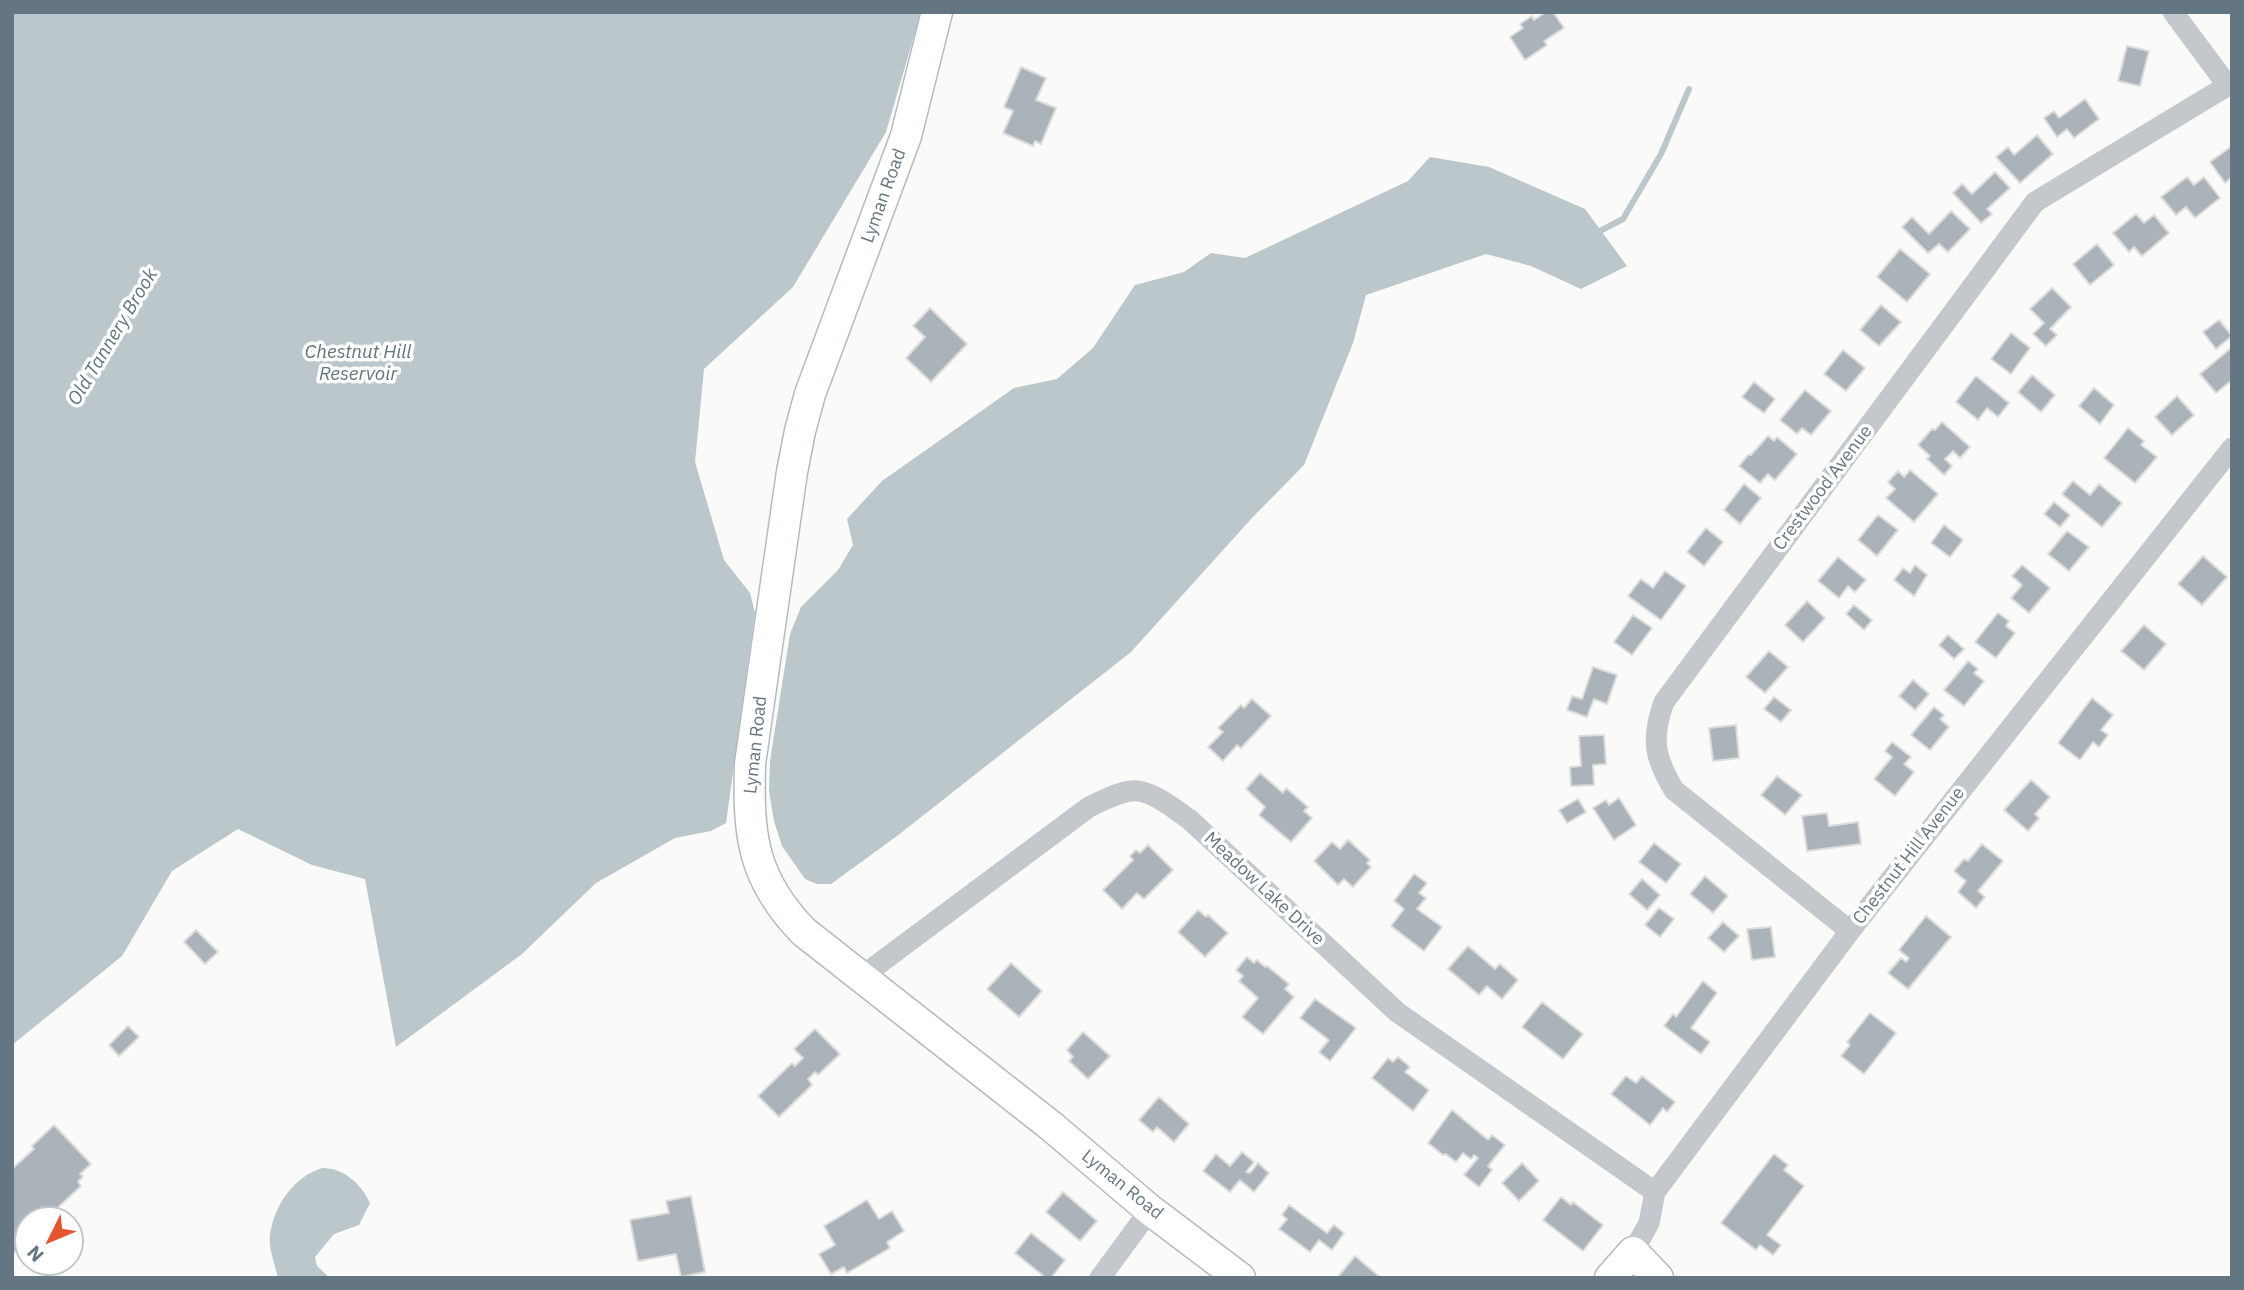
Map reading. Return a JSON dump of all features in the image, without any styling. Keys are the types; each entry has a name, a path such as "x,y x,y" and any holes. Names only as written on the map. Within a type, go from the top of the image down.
{"street":[{"name":"Lyman Road","path":"937,12 906,136 810,394 800,431 750,764 750,826 755,853 772,893 785,913 804,932 1051,1126 1150,1210 1240,1278"},
{"path":"2173,12 2230,85"},
{"name":"Crestwood Avenue","path":"1850,931 1674,790 1663,771 1656,750 1656,724 1664,702 2035,202 2230,85"},
{"name":"Chestnut Hill Avenue","path":"1610,1278 1633,1252 1649,1223 1655,1192 1850,931 2232,449"},
{"name":"Meadow Lake Drive","path":"861,977 1089,807 1137,791 1161,800 1189,819 1397,1012 1655,1192"},
{"path":"1100,1278 1150,1210"},
{"path":"1633,1252 1658,1278"}],"water":[{"name":"Chestnut Hill Reservoir","path":"12,12 921,12 886,132 793,287 704,369 695,462 724,560 750,593 755,613 726,823 711,831 675,838 596,883 522,954 396,1047 365,879 312,865 238,829 172,871 122,956 12,1045"},
{"path":"1430,157 1489,167 1585,209 1627,266 1581,289 1531,266 1486,254 1366,295 1353,343 1304,465 1252,518 1131,652 897,836 831,884 817,884 805,879 782,846 774,821 769,791 770,761 790,634 801,607 838,570 853,545 847,519 882,481 1014,388 1057,379 1093,348 1135,285 1184,272 1211,253 1245,258 1408,181"},
{"path":"322,1168 338,1171 351,1178 370,1203 359,1225 334,1234 315,1257 317,1266 330,1278 278,1278 270,1239 276,1212 295,1185"}],"building":[{"path":"1546,12 1553,12 1564,28 1544,41 1547,45 1525,60 1510,37 1523,28 1520,24 1532,16 1534,20"},
{"path":"2127,46 2149,51 2140,86 2118,81"},
{"path":"1021,67 1046,78 1036,100 1056,108 1041,144 1035,141 1033,146 1003,133 1013,111 1004,107"},
{"path":"2085,99 2099,119 2074,138 2067,129 2057,137 2044,118 2054,111 2059,118"},
{"path":"2037,135 2053,154 2020,183 1996,157 2008,147 2014,155"},
{"path":"2232,146 2232,177 2225,183 2210,162"},
{"path":"1995,172 2010,188 1987,209 1992,214 1981,223 1953,193 1962,184 1972,194"},
{"path":"2187,177 2194,185 2204,177 2220,198 2195,218 2186,207 2176,215 2161,197"},
{"path":"1951,211 1970,229 1948,252 1939,244 1928,253 1902,227 1912,217 1929,234"},
{"path":"2136,214 2144,223 2154,215 2169,233 2142,256 2134,247 2129,252 2113,233"},
{"path":"2097,244 2114,265 2090,285 2073,264"},
{"path":"1900,249 1930,274 1907,302 1877,277"},
{"path":"2052,288 2071,307 2050,329 2057,335 2046,346 2033,334 2044,323 2030,309"},
{"path":"1881,305 1901,322 1879,346 1860,330"},
{"path":"930,308 967,344 931,382 906,358 925,337 913,326"},
{"path":"2219,320 2232,336 2216,349 2203,332"},
{"path":"2011,333 2030,348 2011,374 1991,359"},
{"path":"2230,349 2232,380 2216,393 2200,374"},
{"path":"1843,350 1865,368 1846,391 1824,374"},
{"path":"2032,375 2055,395 2041,412 2018,392"},
{"path":"1976,376 2009,403 1998,417 1987,408 1978,420 1956,402"},
{"path":"1754,382 1775,399 1764,413 1742,397"},
{"path":"2094,388 2114,405 2100,424 2079,406"},
{"path":"1805,390 1831,411 1811,435 1802,428 1797,434 1780,420"},
{"path":"2177,396 2194,415 2172,435 2155,417"},
{"path":"1942,422 1970,447 1960,458 1953,451 1945,459 1952,466 1944,475 1927,459 1930,456 1918,445"},
{"path":"2128,428 2144,441 2141,445 2157,457 2135,483 2104,458"},
{"path":"1768,436 1774,441 1777,437 1797,454 1775,480 1768,474 1760,483 1739,466"},
{"path":"1910,470 1938,494 1914,522 1886,498 1895,489 1888,482 1898,471 1904,477"},
{"path":"2073,481 2090,495 2099,484 2122,503 2102,527 2062,494"},
{"path":"1744,484 1761,498 1740,524 1724,510"},
{"path":"2054,502 2070,515 2060,527 2044,514"},
{"path":"1878,515 1898,530 1877,556 1858,540"},
{"path":"1944,525 1963,540 1950,557 1931,543"},
{"path":"1706,528 1723,542 1704,566 1687,552"},
{"path":"2067,531 2089,547 2069,571 2048,554"},
{"path":"2203,556 2227,577 2202,605 2178,584"},
{"path":"1838,557 1866,580 1855,592 1848,586 1839,598 1818,581"},
{"path":"1915,565 1927,575 1914,596 1894,580 1903,568 1910,573"},
{"path":"2022,565 2050,588 2029,613 2011,598 2022,585 2012,576"},
{"path":"1665,571 1686,586 1661,620 1628,596 1641,579 1653,588"},
{"path":"1807,601 1825,618 1803,642 1785,625"},
{"path":"1854,605 1872,620 1864,630 1846,614"},
{"path":"1998,613 2009,621 2006,626 2015,633 1996,658 1975,642"},
{"path":"1633,615 1652,628 1632,655 1614,642"},
{"path":"2144,625 2166,644 2144,670 2121,651"},
{"path":"1948,635 1964,649 1954,659 1939,645"},
{"path":"1769,651 1788,667 1765,693 1746,677"},
{"path":"1968,661 1978,669 1974,673 1984,681 1964,706 1944,690"},
{"path":"1593,667 1617,675 1607,704 1594,699 1587,717 1567,710 1572,696 1582,699"},
{"path":"1913,680 1929,694 1915,710 1899,696"},
{"path":"1774,697 1791,710 1781,722 1764,709"},
{"path":"2092,698 2113,715 2101,730 2108,735 2099,747 2093,742 2080,760 2058,743"},
{"path":"1252,699 1271,716 1241,748 1237,745 1223,761 1208,747 1223,732 1218,728 1241,705 1244,708"},
{"path":"1934,707 1944,715 1940,719 1949,727 1930,750 1911,735"},
{"path":"1736,725 1739,758 1713,761 1709,728"},
{"path":"1604,735 1606,764 1593,765 1594,785 1571,786 1570,767 1581,766 1579,736"},
{"path":"1892,742 1911,757 1904,764 1914,772 1895,796 1874,779 1892,757 1885,751"},
{"path":"1260,773 1283,793 1286,788 1308,807 1304,811 1312,818 1291,842 1259,815 1265,807 1246,789"},
{"path":"1777,776 1802,795 1785,815 1761,795"},
{"path":"2031,780 2050,797 2035,814 2039,818 2028,831 2004,810"},
{"path":"1619,798 1636,825 1614,840 1593,808 1606,800 1609,805"},
{"path":"1578,799 1586,812 1567,823 1559,810"},
{"path":"1827,813 1829,826 1858,822 1861,844 1807,851 1802,816"},
{"path":"1348,840 1370,860 1367,863 1371,867 1353,887 1344,879 1338,885 1314,861 1332,842 1340,849"},
{"path":"1654,843 1681,864 1666,883 1639,862"},
{"path":"1982,844 2003,861 1978,891 1985,897 1976,908 1958,892 1966,881 1954,871 1964,859 1968,861"},
{"path":"1148,845 1173,870 1144,899 1137,893 1122,909 1103,890 1133,860 1130,856 1136,850 1140,853"},
{"path":"1414,874 1427,883 1419,893 1426,898 1417,909 1442,927 1424,951 1391,926 1404,909 1394,901"},
{"path":"1705,876 1728,896 1713,913 1690,894"},
{"path":"1642,879 1660,895 1647,910 1629,894"},
{"path":"1659,908 1674,919 1660,937 1645,925"},
{"path":"1198,910 1206,917 1208,915 1228,933 1205,957 1178,932"},
{"path":"1926,916 1951,937 1908,989 1888,973 1901,958 1906,962 1909,958 1899,950"},
{"path":"1723,922 1739,936 1724,952 1708,938"},
{"path":"1771,927 1775,957 1752,960 1747,929"},
{"path":"196,930 218,952 205,964 184,942"},
{"path":"1468,946 1495,969 1500,964 1518,980 1502,999 1487,986 1479,995 1448,969"},
{"path":"1247,957 1254,963 1257,960 1267,966 1289,984 1285,989 1294,997 1263,1034 1242,1017 1258,998 1239,981 1243,976 1236,970"},
{"path":"1011,963 1042,991 1019,1017 987,989"},
{"path":"1703,981 1717,993 1691,1028 1710,1042 1701,1054 1664,1026 1673,1014 1676,1017"},
{"path":"1315,999 1356,1028 1330,1061 1319,1052 1329,1040 1300,1018"},
{"path":"1542,1002 1583,1034 1563,1059 1522,1027"},
{"path":"1870,1013 1896,1033 1864,1074 1841,1056 1850,1045 1847,1042"},
{"path":"128,1026 139,1037 119,1056 109,1045"},
{"path":"815,1029 840,1054 818,1075 815,1072 808,1079 812,1085 779,1117 758,1096 792,1063 795,1066 803,1058 794,1049"},
{"path":"1083,1032 1110,1056 1088,1079 1069,1061 1073,1057 1067,1050"},
{"path":"1398,1057 1410,1067 1405,1072 1429,1090 1413,1111 1372,1078 1388,1058 1393,1062"},
{"path":"1626,1076 1636,1083 1642,1076 1675,1102 1667,1112 1663,1108 1650,1125 1611,1094"},
{"path":"1159,1097 1189,1124 1174,1142 1157,1127 1153,1132 1139,1120"},
{"path":"1452,1110 1488,1140 1492,1135 1505,1145 1488,1166 1492,1170 1479,1187 1464,1175 1478,1158 1474,1155 1471,1159 1463,1153 1456,1162 1428,1143"},
{"path":"54,1125 91,1164 80,1174 83,1176 78,1182 81,1186 60,1206 14,1206 12,1254 12,1169 34,1149 32,1146"},
{"path":"1242,1152 1254,1162 1246,1172 1250,1173 1258,1163 1269,1173 1254,1192 1240,1180 1230,1192 1203,1171 1216,1154 1230,1166"},
{"path":"1774,1154 1788,1165 1784,1170 1804,1186 1767,1235 1781,1245 1773,1255 1760,1245 1756,1250 1721,1223"},
{"path":"1522,1163 1539,1181 1519,1201 1502,1183"},
{"path":"1063,1192 1097,1221 1080,1241 1046,1212"},
{"path":"691,1196 705,1272 681,1277 676,1254 638,1261 630,1220 669,1213 666,1201"},
{"path":"1561,1197 1571,1205 1573,1202 1603,1225 1583,1251 1543,1220"},
{"path":"867,1200 879,1219 892,1211 904,1231 887,1242 890,1248 847,1273 844,1267 831,1274 819,1254 835,1245 824,1226"},
{"path":"1289,1205 1327,1233 1334,1225 1344,1233 1332,1250 1319,1240 1310,1252 1279,1229 1287,1219 1282,1215"},
{"path":"1031,1233 1065,1260 1051,1278 1046,1278 1015,1253"},
{"path":"1355,1256 1381,1278 1337,1278"}],"waterway":[{"path":"1592,230 1600,231 1623,219 1661,154 1689,89"}],"water label":[{"name":"Old Tannery Brook","path":"113,337"}]}
